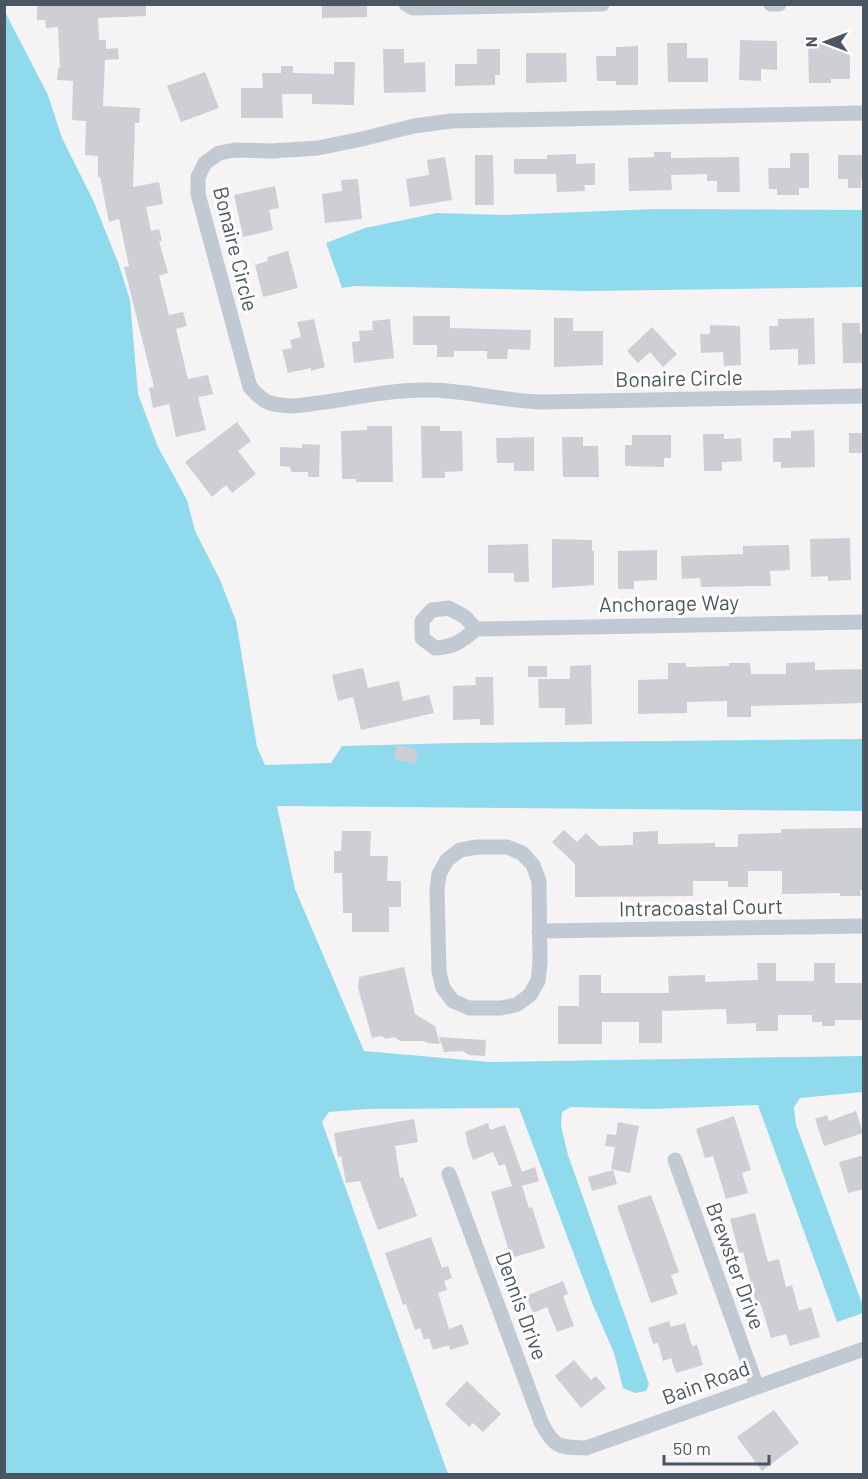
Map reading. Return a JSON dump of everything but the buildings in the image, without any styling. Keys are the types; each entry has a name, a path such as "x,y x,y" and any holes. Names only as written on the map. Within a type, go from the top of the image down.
{"street":[{"path":"406,4 413,8 602,4"},
{"path":"771,4 779,4"},
{"name":"Bonaire Circle","path":"864,113 451,121 414,126 318,148 272,151 235,150 219,153 205,163 198,177 198,194 250,387 262,400 269,403 292,406 399,391 430,390 521,402 864,396"},
{"name":"Anchorage Way","path":"476,629 864,622"},
{"path":"477,847 507,847 522,853 533,865 538,881 539,931 538,981 530,995 516,1005 501,1008 469,1008 453,1000 443,988 439,972 437,890 439,874 447,860 460,850 477,847"},
{"name":"Intracoastal Court","path":"539,931 864,926"},
{"name":"Brewster Drive","path":"675,1160 757,1387"},
{"name":"Dennis Drive","path":"449,1174 541,1422 548,1437 561,1448"},
{"name":"Bain Road","path":"561,1448 586,1448 864,1349"}],"water":[{"path":"4,10 48,95 62,138 93,200 119,265 130,300 138,394 158,447 187,500 195,531 220,580 236,621 257,747 265,765 331,763 342,746 863,739 863,811 277,806 295,889 364,1051 489,1062 863,1056 863,1092 800,1098 794,1107 796,1125 863,1306 863,1313 837,1322 758,1105 652,1109 571,1107 562,1112 561,1126 568,1155 649,1384 646,1391 635,1393 623,1388 614,1353 593,1305 519,1108 366,1109 329,1112 322,1122 448,1474 5,1474"},
{"path":"657,209 863,210 863,287 589,291 355,286 342,288 326,243 365,228 437,213 502,215"}]}
